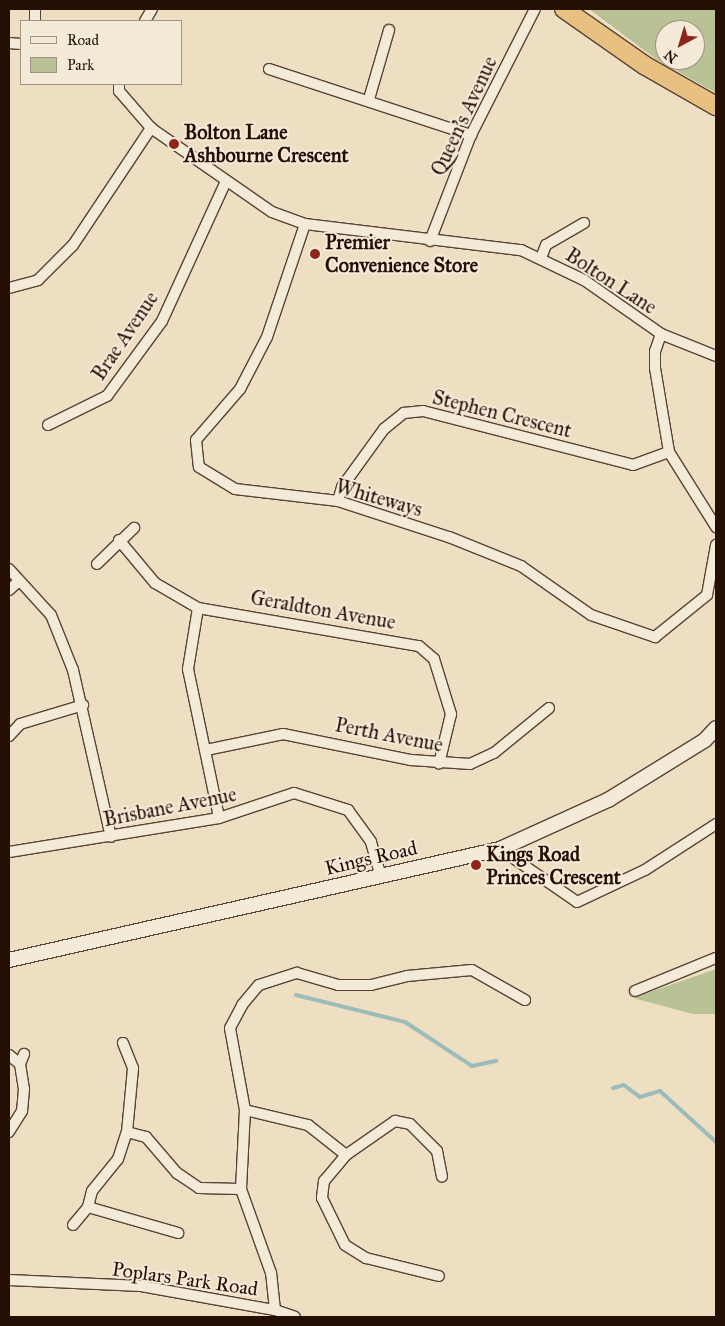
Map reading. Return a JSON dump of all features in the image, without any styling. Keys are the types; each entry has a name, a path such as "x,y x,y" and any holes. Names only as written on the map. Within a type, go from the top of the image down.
{"highway":[{"path":"564,9 644,65 716,106"}],"street":[{"path":"146,20 152,9"},
{"name":"Queen's Avenue","path":"430,241 471,135 535,9"},
{"path":"369,99 389,30"},
{"path":"269,69 369,99 471,135"},
{"name":"Bolton Lane","path":"119,85 119,92 151,128 256,204 305,224 430,241 496,244 541,258 584,280 661,334 716,356"},
{"path":"9,288 38,280 73,245 151,128"},
{"name":"Brae Avenue","path":"48,425 107,396 156,328 226,182"},
{"path":"541,258 546,245 584,223"},
{"name":"Whiteways","path":"305,224 267,337 240,389 196,440 199,467 236,489 338,501 449,537 521,566 591,615 655,637 707,594 716,544"},
{"path":"661,334 655,351 655,368 668,452 716,527"},
{"name":"Stephen Crescent","path":"338,501 342,487 384,429 404,413 423,411 633,465 668,452"},
{"path":"97,564 119,540 134,528"},
{"name":"Geraldton Avenue","path":"119,540 155,583 198,608 419,646 434,659 451,714 439,764"},
{"path":"9,569 51,615 83,705 110,837"},
{"path":"9,590 19,581"},
{"path":"198,608 188,669 220,818"},
{"path":"9,736 20,724 83,705"},
{"name":"Perth Avenue","path":"206,750 283,734 439,764 470,764 494,753 549,708"},
{"name":"Kings Road","path":"9,960 500,849 608,800 705,740 716,728"},
{"name":"Brisbane Avenue","path":"9,852 220,818 294,793 324,800 348,810 371,842 381,877"},
{"path":"500,849 577,902 645,870 716,824"},
{"path":"635,991 716,958"},
{"path":"274,1310 271,1274 241,1189 245,1110 230,1028 253,992 276,977 297,973 338,985 371,985 407,976 472,970 525,1000"},
{"path":"73,1225 88,1206 92,1191 118,1160 127,1132 133,1068 123,1043"},
{"path":"9,1055 22,1059 22,1111 9,1132"},
{"path":"245,1110 308,1125 346,1155"},
{"path":"439,1276 366,1258 345,1245 322,1198 324,1181 346,1155 395,1121 410,1124 437,1152 442,1176"},
{"path":"127,1132 146,1137 177,1173 199,1188 241,1189"},
{"path":"88,1206 178,1233"},
{"name":"Poplars Park Road","path":"9,1280 141,1286 274,1310 295,1317"}],"green space":[{"path":"589,9 716,9 716,93 675,70 705,70 705,20 655,20 655,58"},
{"path":"716,969 716,1014 693,1014 633,998"}],"waterway":[{"path":"296,995 405,1022 472,1066 496,1061"},
{"path":"613,1088 624,1085 640,1097 660,1091 716,1142"}],"place":[{"name":"Bolton Lane Ashbourne Crescent","path":"174,144"},
{"name":"Premier Convenience Store","path":"315,254"},
{"name":"Kings Road Princes Crescent","path":"476,865"}]}
